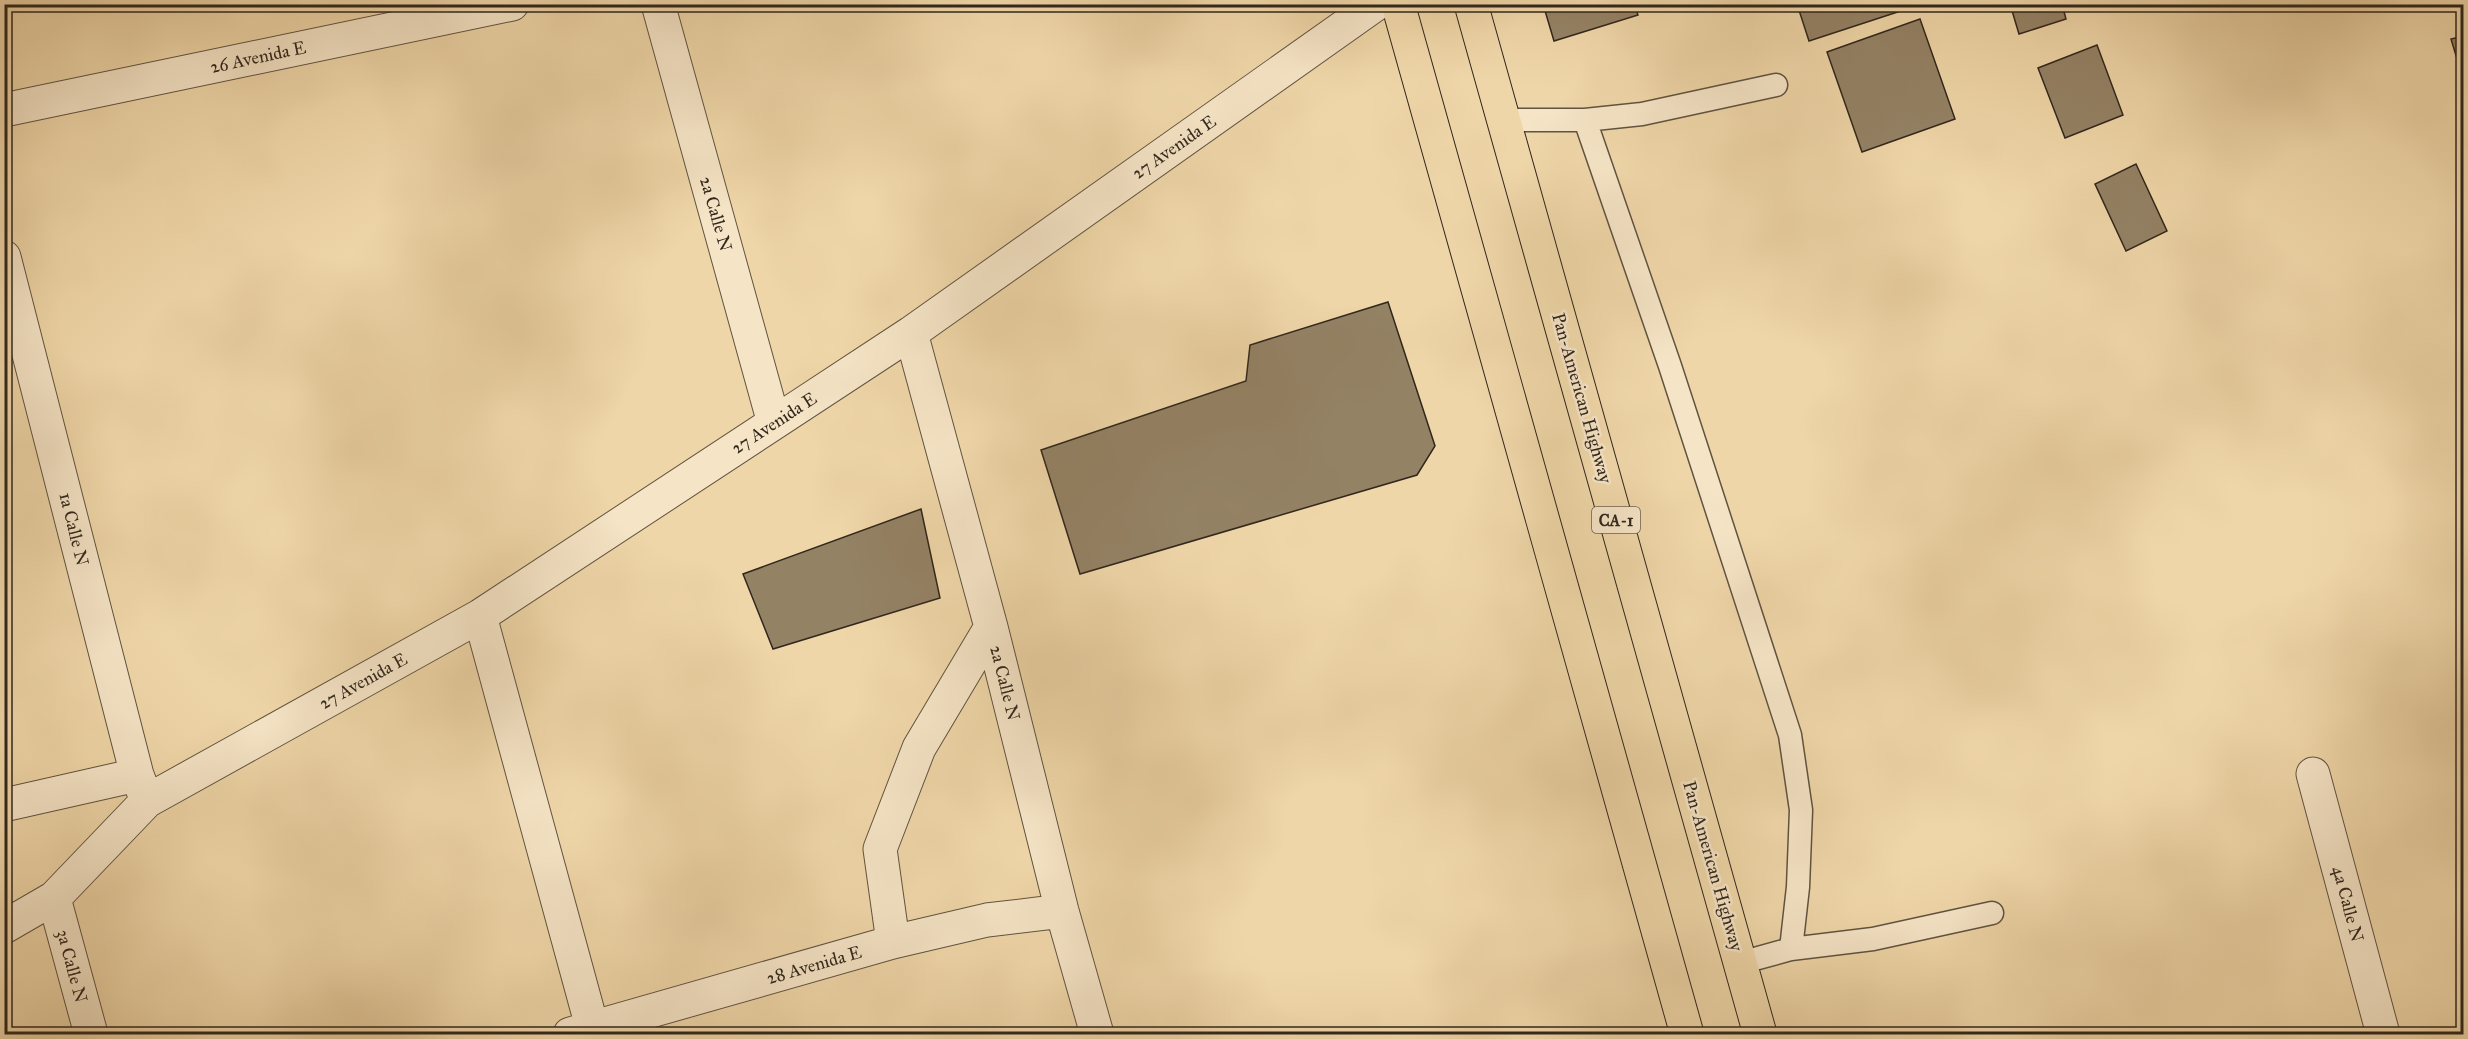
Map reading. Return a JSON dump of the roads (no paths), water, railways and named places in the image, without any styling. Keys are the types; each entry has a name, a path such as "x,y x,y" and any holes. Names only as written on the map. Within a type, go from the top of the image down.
{"highway":[{"path":"1398,4 1687,1035"},
{"name":"Pan-American Highway","path":"1472,4 1760,1035"}],"street":[{"name":"26 Avenida E","path":"4,110 513,4"},
{"name":"2a Calle N","path":"658,4 774,423"},
{"name":"27 Avenida E","path":"4,805 142,788 480,616 911,333 1376,4"},
{"name":"1a Calle N","path":"4,256 142,788"},
{"name":"2a Calle N","path":"911,333 991,627 1062,911 1096,1035"},
{"path":"480,616 585,1032"},
{"path":"893,942 880,849 919,748 991,627"},
{"name":"4a Calle N","path":"2313,774 2383,1035"},
{"path":"4,927 54,898 142,788"},
{"name":"3a Calle N","path":"54,898 90,1035"},
{"name":"28 Avenida E","path":"585,1032 893,942 987,920 1062,911"}],"lane":[{"path":"1504,120 1585,120 1642,114 1776,86"},
{"path":"1585,120 1670,366 1790,735 1801,810 1798,887 1791,949"},
{"path":"1740,963 1791,949 1873,939 1992,912"}]}
